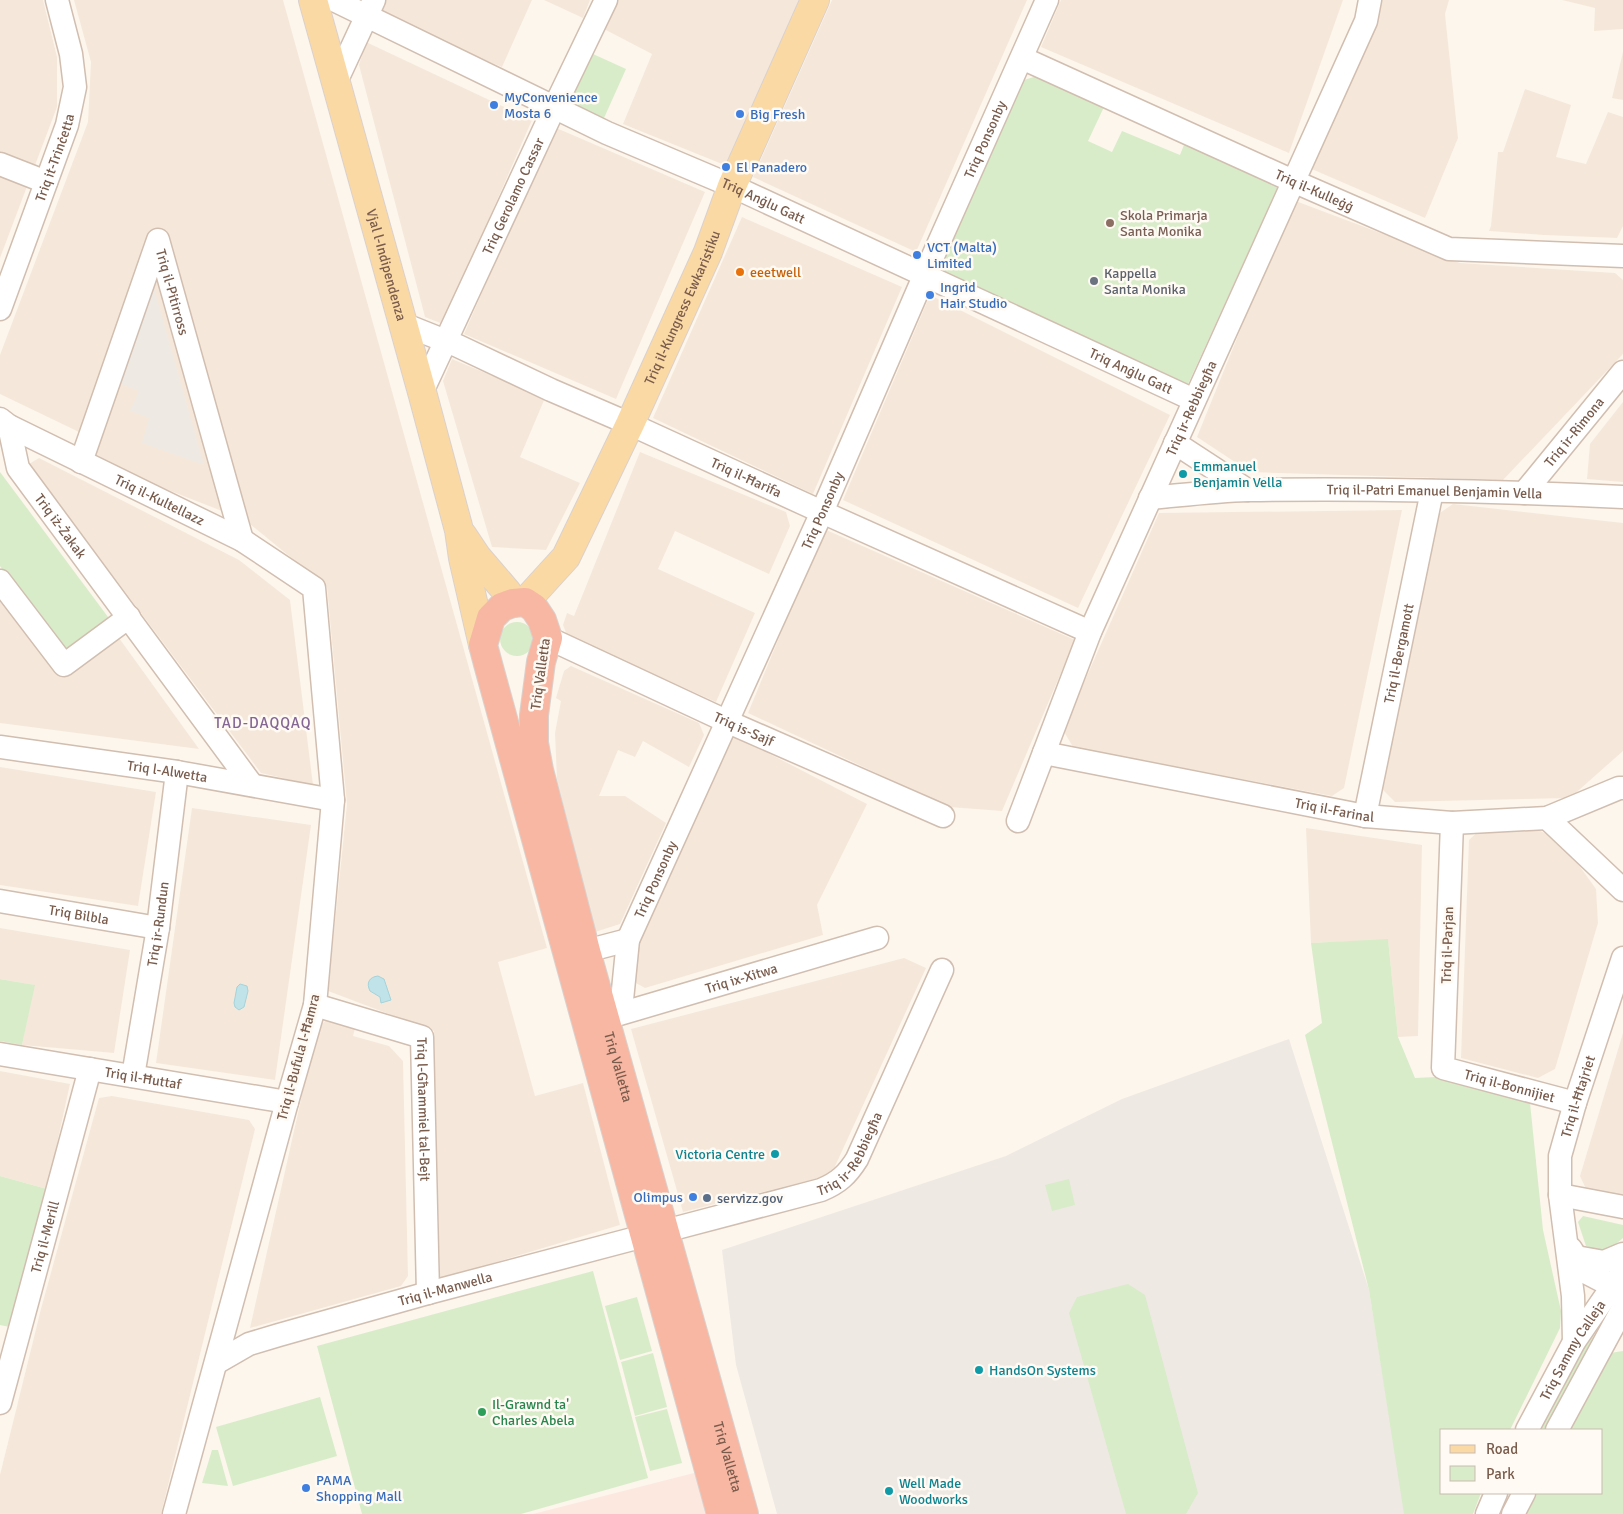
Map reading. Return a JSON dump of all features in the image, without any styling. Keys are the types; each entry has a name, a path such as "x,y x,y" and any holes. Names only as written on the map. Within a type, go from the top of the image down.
{"highway":[{"name":"Triq Valletta","path":"519,602 534,608 542,620 548,638 541,662 534,715 534,743 538,770 586,951 606,1018 721,1514"},
{"path":"483,645 491,618 502,608 519,602"},
{"name":"Triq Valletta","path":"483,645 655,1234 744,1514"}],"main road":[{"name":"Vjal l-Indipendenza","path":"313,0 459,530 462,558 483,645"},
{"name":"Triq il-Kungress Ewkaristiku","path":"519,602 566,557 630,424 708,252 732,186 815,0"},
{"name":"Vjal l-Indipendenza","path":"459,530 477,557 507,592 519,602"}],"street":[{"name":"Triq it-Trinċetta","path":"0,309 9,253 46,182 67,125 75,87 71,54 57,0"},
{"name":"Triq Anġlu Gatt","path":"334,0 371,8 554,108 607,133 732,186 925,274 1194,400"},
{"name":"Triq Gerolamo Cassar","path":"422,392 606,0"},
{"name":"Triq Ponsonby","path":"606,1018 622,1000 628,940 822,512 1047,0"},
{"name":"Triq ir-Rebbiegħa","path":"1018,821 1090,632 1366,21 1370,0"},
{"path":"335,84 371,8"},
{"name":"Triq il-Kulleġġ","path":"1022,58 1293,181 1449,249 1623,256"},
{"path":"0,164 46,182"},
{"name":"Triq il-Pitirross","path":"81,462 158,240 242,540"},
{"name":"Triq il-Ħarifa","path":"403,324 446,341 1090,632"},
{"name":"Triq ir-Rimona","path":"1524,492 1623,372"},
{"name":"Triq il-Kultellazz","path":"4,422 81,462 242,540 314,588"},
{"name":"Triq iż-Żakak","path":"4,422 18,468 252,785"},
{"path":"1175,443 1247,490"},
{"name":"Triq il-Patri Emanuel Benjamin Vella","path":"1150,498 1247,490 1524,492 1623,498"},
{"name":"Triq il-Bergamott","path":"1365,816 1432,491"},
{"path":"0,581 64,665 129,618"},
{"name":"Triq il-Bufula l-Ħamra","path":"174,1514 286,1102 315,1005 333,800 314,588"},
{"name":"Triq is-Sajf","path":"548,638 726,721 943,816"},
{"name":"Triq l-Alwetta","path":"0,747 177,772 333,800"},
{"name":"Triq il-Farinal","path":"1044,753 1365,816 1452,823 1547,818 1623,788"},
{"name":"Triq ir-Rundun","path":"133,1076 158,928 177,772"},
{"path":"1547,818 1623,890"},
{"name":"Triq il-Parjan","path":"1443,1068 1452,823"},
{"name":"Triq Bilbla","path":"0,901 158,928"},
{"name":"Triq ix-Xitwa","path":"606,1018 877,938"},
{"path":"586,951 628,940"},
{"name":"Triq il-Ħtajriet","path":"1617,1296 1579,1281 1571,1254 1560,1195 1560,1156 1623,958"},
{"name":"Triq ir-Rebbiegħa","path":"655,1234 821,1190 836,1184 848,1173 857,1160 942,970"},
{"name":"Triq l-Għammiel tal-Bejt","path":"315,1005 422,1037 428,1293"},
{"name":"Triq il-Ħuttaf","path":"0,1054 286,1102"},
{"name":"Triq il-Bonnijiet","path":"1443,1068 1575,1104"},
{"name":"Triq il-Merill","path":"0,1403 90,1069"},
{"path":"1560,1195 1623,1207"},
{"name":"Triq il-Manwella","path":"216,1363 249,1344 428,1293 655,1234"},
{"path":"1571,1254 1604,1262 1623,1254"},
{"name":"Triq il-Ħtajriet","path":"1571,1254 1574,1342"},
{"name":"Triq Sammy Calleja","path":"1529,1429 1574,1342 1617,1296"},
{"name":"Triq Sammy Calleja","path":"1557,1429 1617,1296"},
{"path":"227,1321 249,1344"},
{"path":"1488,1514 1496,1494"},
{"path":"1513,1514 1523,1494"}],"shaded area":[{"path":"0,0 43,0 57,57 57,107 0,258"},
{"path":"74,0 283,0 547,948 498,962 535,1096 583,1083 620,1225 440,1279 434,1031 328,991 347,804 327,587 245,520 99,463 79,432 0,394 0,355 88,122 91,62"},
{"path":"382,0 532,0 502,67 376,15"},
{"path":"544,0 590,0 583,18"},
{"path":"615,0 799,0 727,166 623,124 652,54 602,28"},
{"path":"832,0 1027,0 916,252 753,177"},
{"path":"1061,0 1343,0 1289,153 1041,47"},
{"path":"1380,0 1449,0 1445,14 1458,138 1425,218 1307,167"},
{"path":"1562,0 1623,0 1623,29 1594,31 1595,8"},
{"path":"366,42 532,120 443,324 425,317 359,65"},
{"path":"1623,52 1623,100 1612,98"},
{"path":"1525,89 1571,105 1556,157 1586,164 1608,112 1623,117 1623,226 1617,238 1489,231 1498,152 1503,152"},
{"path":"554,127 705,192 616,399 464,334"},
{"path":"1293,200 1460,263 1615,273 1623,280 1623,354 1503,480 1250,472 1197,437"},
{"path":"742,217 902,287 813,494 653,418"},
{"path":"152,281 204,465 142,443 149,418 130,411 139,391 111,380"},
{"path":"930,295 1170,415 1078,608 843,500"},
{"path":"452,359 545,398 520,457 580,483 546,550 492,547 443,381"},
{"path":"1623,402 1623,482 1587,479 1590,444"},
{"path":"640,452 786,512 790,526 769,574 675,531 658,569 755,613 716,702 567,635 563,625 567,613 574,616"},
{"path":"39,458 239,560 290,600 313,785 261,773 29,464"},
{"path":"1453,504 1623,523 1623,751 1570,798 1395,802 1382,789 1434,517"},
{"path":"1402,510 1344,788 1332,796 1073,747 1063,730 1159,513"},
{"path":"824,529 1075,640 1002,811 949,807 748,713"},
{"path":"0,602 56,673 63,675 119,638 199,749 0,723"},
{"path":"571,666 699,723 704,735 689,767 643,741 635,757 618,750 599,796 625,796 666,823 620,924 595,932 557,779 555,733 561,701 556,698 564,671"},
{"path":"733,735 867,804 817,905 823,935 645,988 634,982 637,944"},
{"path":"0,767 156,792 138,906 0,885"},
{"path":"192,808 311,825 275,1080 156,1063"},
{"path":"1306,828 1422,845 1418,1036 1398,1037 1388,940 1311,943"},
{"path":"1534,828 1553,837 1573,857 1596,889 1598,923 1555,1069 1538,1078 1461,1058 1469,840 1480,830"},
{"path":"0,928 130,950 114,1053 22,1045 34,985 0,979"},
{"path":"904,958 926,968 831,1175 683,1212 631,1029"},
{"path":"330,1017 356,1025 353,1036 389,1046 403,1061 408,1276 401,1286 250,1328 317,1028"},
{"path":"1623,1033 1623,1197 1586,1189 1580,1176"},
{"path":"1289,1039 1369,1290 1405,1514 777,1514 736,1365 722,1250 1006,1156 1122,1099"},
{"path":"0,1071 70,1084 47,1189 0,1176"},
{"path":"112,1096 249,1120 255,1129 161,1514 0,1514 0,1475 41,1309 99,1098"},
{"path":"698,1472 709,1514 533,1514"}],"green space":[{"path":"593,54 626,69 604,118 568,104"},
{"name":"Skola Primarja Santa Monika","path":"1037,76 1279,185 1188,384 941,271 942,262 1024,80","holes":["1104,107 1184,145 1180,155 1122,131 1112,152 1088,141"]},
{"path":"0,472 111,621 66,654 0,566"},
{"path":"517,622 524,623 529,627 533,632 533,646 529,651 524,655 517,656 510,655 505,651 501,646 500,639 501,632 505,627 510,623"},
{"path":"1388,939 1398,1037 1415,1078 1436,1077 1530,1103 1543,1230 1561,1311 1560,1328 1510,1429 1440,1429 1440,1494 1481,1494 1473,1514 1404,1514 1369,1290 1305,1035 1322,1023 1311,943"},
{"path":"0,979 35,985 22,1045 0,1041"},
{"path":"0,1176 47,1189 10,1327 0,1325"},
{"path":"1069,1179 1075,1205 1052,1211 1045,1185"},
{"path":"1583,1216 1623,1225 1623,1238 1605,1253 1586,1246 1578,1222"},
{"name":"Il-Grawnd ta' Charles Abela","path":"593,1271 648,1478 521,1514 362,1514 317,1346"},
{"path":"1128,1284 1145,1295 1198,1493 1186,1514 1126,1514 1069,1313 1077,1297"},
{"path":"637,1297 652,1351 620,1360 605,1306"},
{"path":"1598,1325 1568,1394 1549,1429 1537,1429 1543,1415"},
{"path":"1623,1351 1623,1514 1524,1514 1534,1494 1603,1494 1603,1429 1569,1429 1610,1353"},
{"path":"653,1353 667,1407 635,1416 621,1362"},
{"path":"320,1397 337,1456 233,1486 216,1427"},
{"path":"667,1409 682,1463 650,1471 635,1417"},
{"path":"212,1450 218,1450 228,1486 202,1483"}],"water":[{"path":"378,976 384,979 391,1000 381,1003 380,997 370,991 369,981"},
{"path":"240,984 247,986 248,991 244,1007 239,1010 235,1007 234,1003 237,987"}],"place":[{"name":"MyConvenience Mosta 6","path":"494,105"},
{"name":"Big Fresh","path":"740,114"},
{"name":"El Panadero","path":"726,167"},
{"name":"Skola Primarja Santa Monika","path":"1110,223"},
{"name":"VCT (Malta) Limited","path":"917,255"},
{"name":"eeetwell","path":"740,272"},
{"name":"Kappella Santa Monika","path":"1094,281"},
{"name":"Ingrid Hair Studio","path":"930,295"},
{"name":"Emmanuel Benjamin Vella","path":"1183,474"},
{"name":"Victoria Centre","path":"775,1154"},
{"name":"Olimpus","path":"693,1197"},
{"name":"servizz.gov","path":"707,1198"},
{"name":"HandsOn Systems","path":"979,1370"},
{"name":"Il-Grawnd ta' Charles Abela","path":"482,1412"},
{"name":"PAMA Shopping Mall","path":"306,1488"},
{"name":"Well Made Woodworks","path":"889,1491"}],"district":[{"name":"TAD-DAQQAQ","path":"263,723"}]}
